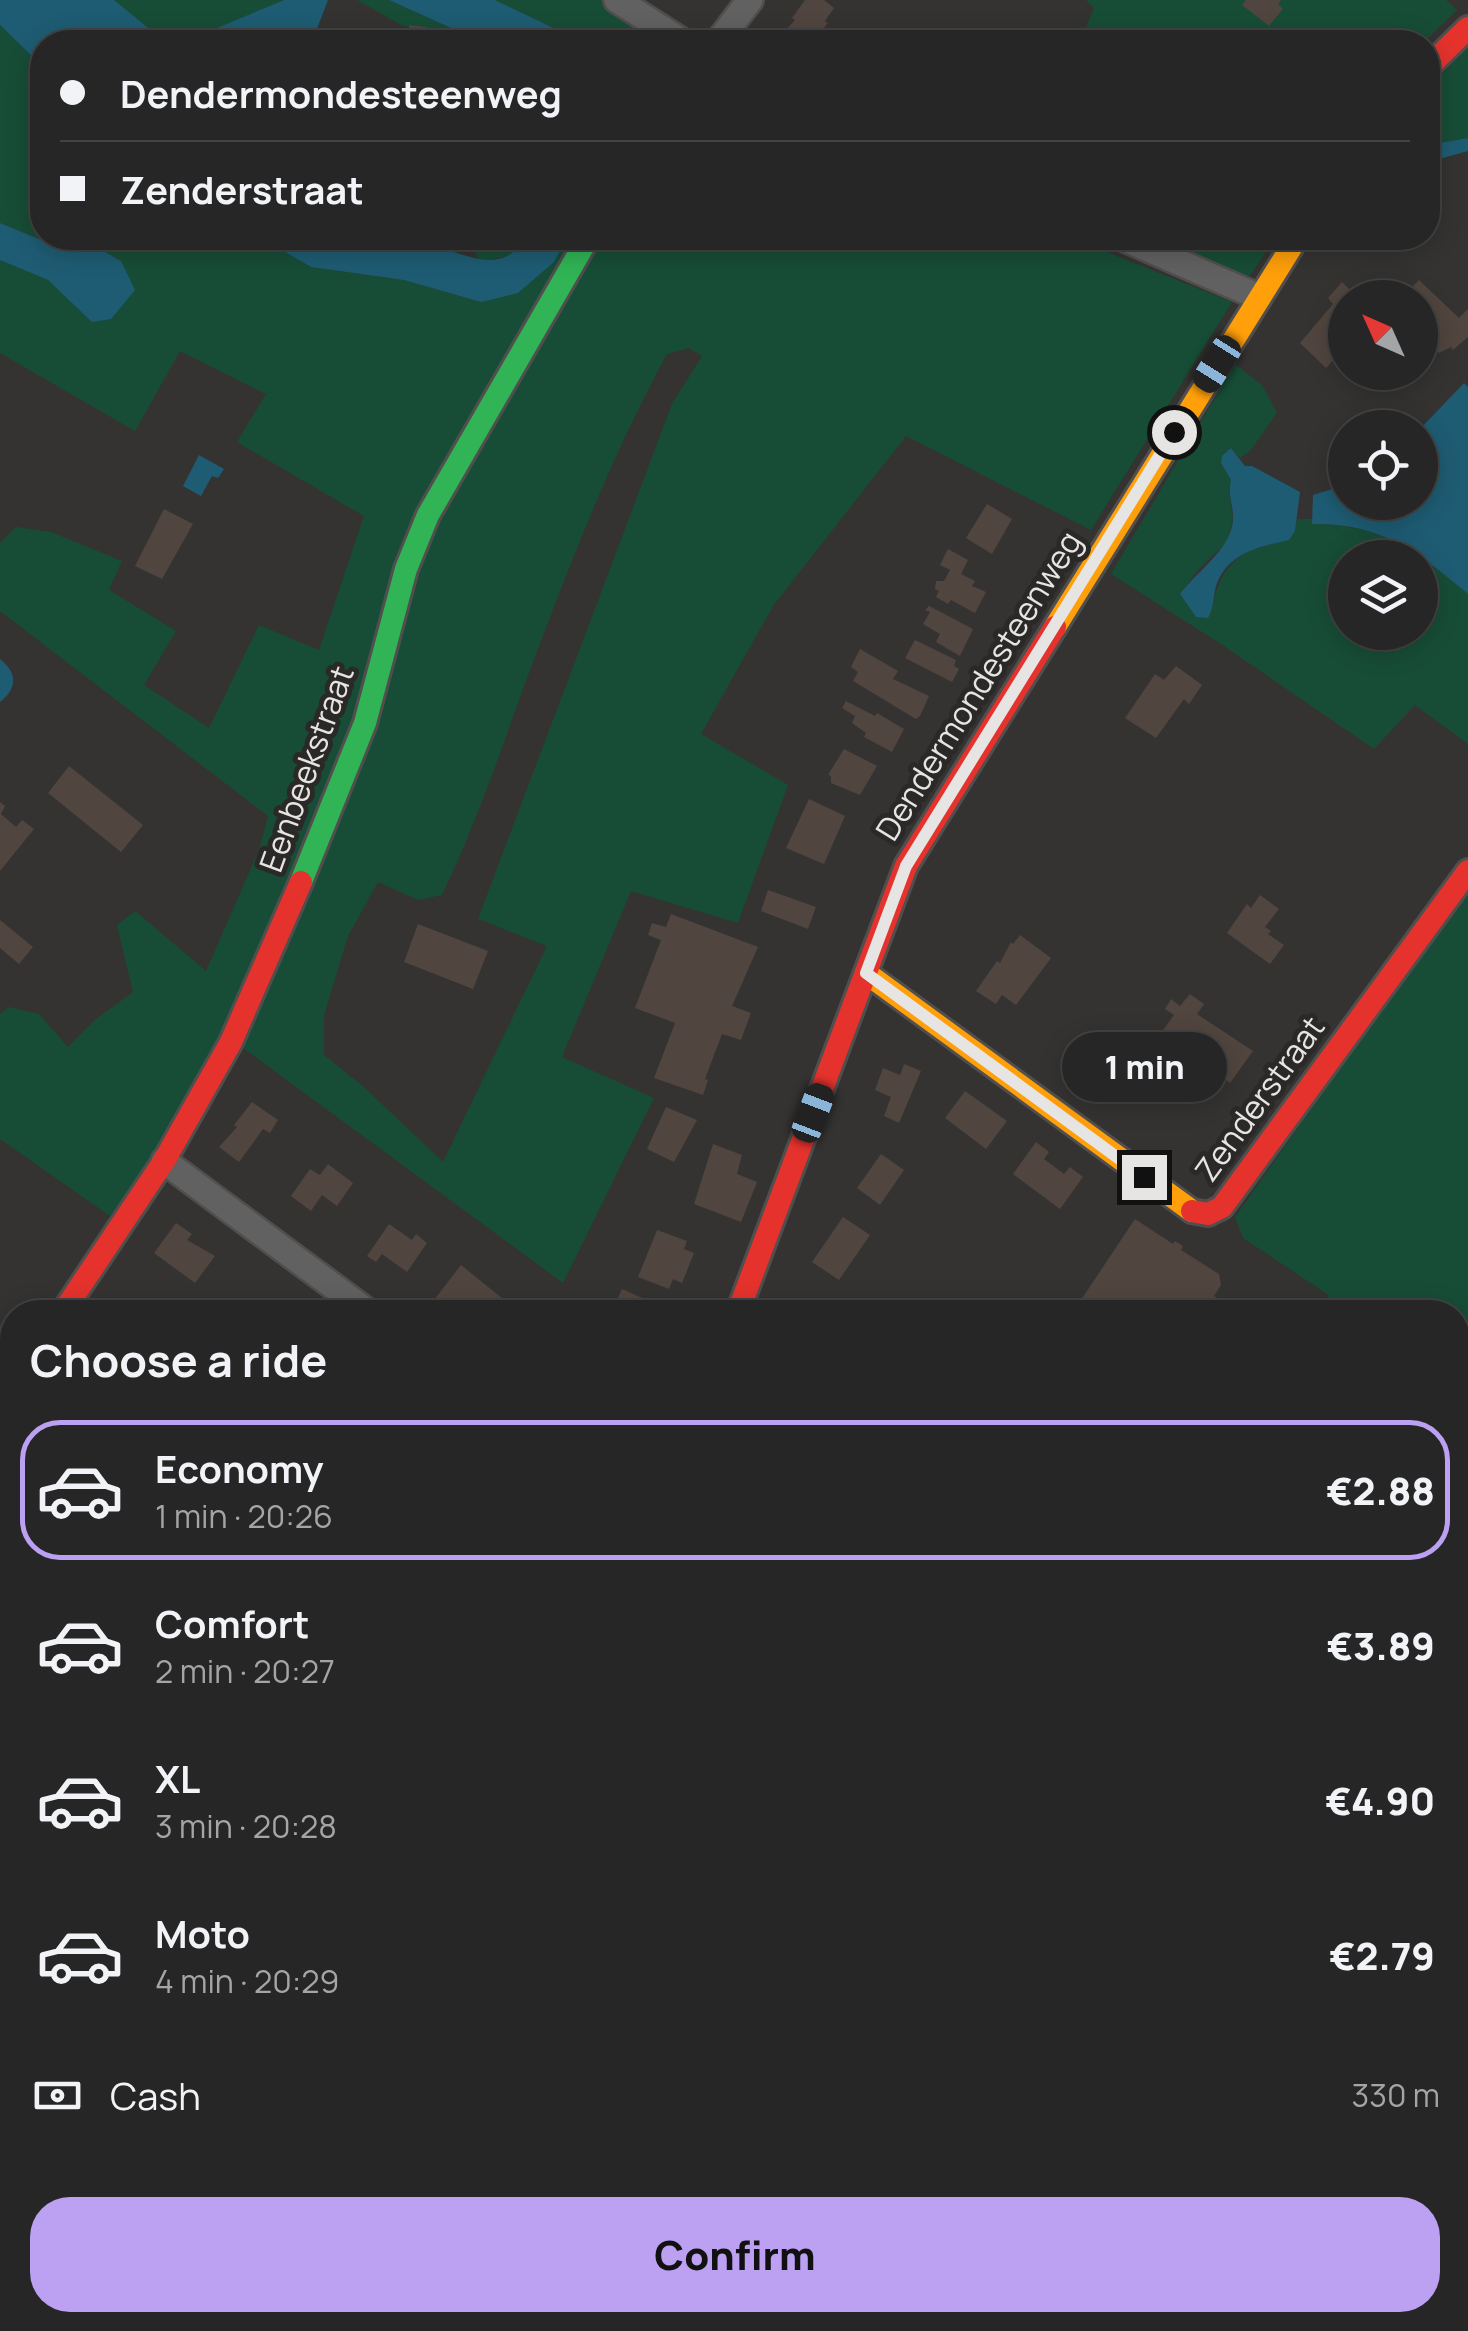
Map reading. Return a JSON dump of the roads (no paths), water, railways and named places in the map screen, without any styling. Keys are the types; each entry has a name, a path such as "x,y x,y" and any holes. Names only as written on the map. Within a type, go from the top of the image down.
{"street":[{"path":"618,0 664,30"},
{"path":"727,30 750,0"},
{"path":"1440,55 1468,28"},
{"name":"Eenbeekstraat","path":"71,1300 164,1161 231,1042 330,817 364,722 406,569 428,515 581,250"},
{"path":"1151,250 1259,297"},
{"name":"Dendermondesteenweg","path":"743,1300 906,866 1289,250"},
{"name":"Zenderstraat","path":"866,973 1185,1208 1198,1215 1212,1214 1222,1207 1468,871"},
{"path":"164,1161 352,1300"}],"water":[{"path":"0,0 114,0 155,30 30,30 30,54 0,25"},
{"path":"284,0 328,0 317,30 212,30"},
{"path":"389,0 495,0 558,30 455,30"},
{"path":"1468,138 1468,151 1440,159 1440,143"},
{"path":"0,223 30,235 30,250 102,250 121,261 135,290 111,319 92,322 48,280 0,260"},
{"path":"282,250 448,250 488,260 502,258 515,250 560,250 554,262 518,293 481,302 404,280 311,267"},
{"path":"1464,383 1468,387 1468,594 1438,570 1438,540 1392,540 1359,528 1312,524 1313,495 1328,490 1328,520 1438,520 1438,410"},
{"path":"1231,448 1245,466 1300,492 1295,531 1289,540 1236,559 1221,575 1208,618 1196,617 1180,594 1231,532 1231,480 1221,463 1222,456"},
{"path":"199,455 224,469 218,478 212,476 201,496 183,486"},
{"path":"0,659 10,669 13,680 10,691 0,702"}]}
